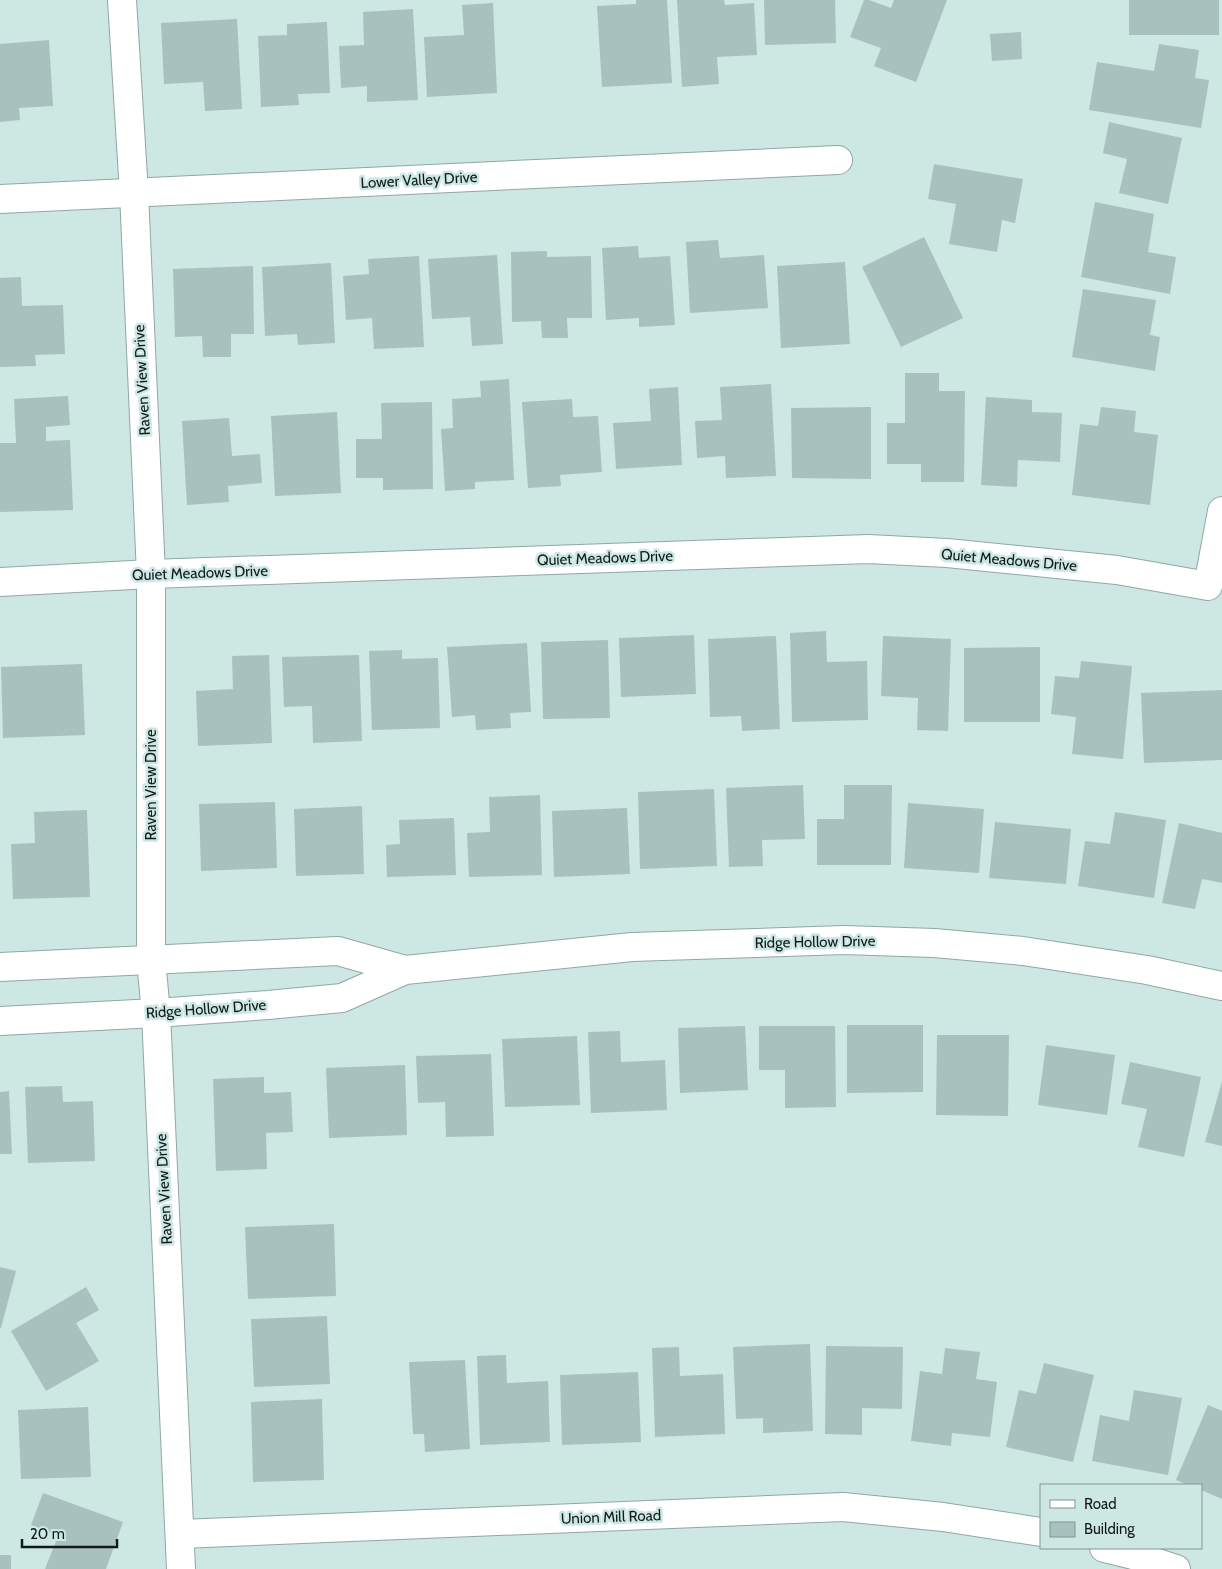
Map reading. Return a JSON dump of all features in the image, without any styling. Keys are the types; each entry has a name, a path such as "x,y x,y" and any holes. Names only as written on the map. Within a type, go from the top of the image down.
{"street":[{"name":"Raven View Drive","path":"122,0 134,193 151,574 151,960 156,1013 182,1569"},
{"name":"Lower Valley Drive","path":"0,199 838,160"},
{"name":"Quiet Meadows Drive","path":"0,582 151,574 868,549 947,553 1117,570 1208,586 1222,511"},
{"name":"Ridge Hollow Drive","path":"0,1021 268,1006 342,998 405,970 632,948 844,940 934,943 1023,951 1147,970 1222,986"},
{"name":"Ridge Hollow Drive","path":"0,967 338,951 405,970"},
{"name":"Union Mill Road","path":"180,1534 843,1507 942,1517 1040,1532"},
{"path":"1108,1549 1176,1569"}],"building":[{"path":"636,0 667,0 672,83 602,87 597,6 636,4"},
{"path":"677,0 724,0 725,5 754,3 757,55 717,57 719,84 682,87"},
{"path":"764,0 835,0 836,43 765,45"},
{"path":"864,0 891,8 894,0 947,0 916,82 874,66 881,48 850,37"},
{"path":"1129,0 1219,0 1219,35 1129,35"},
{"path":"493,3 497,93 427,97 424,37 464,35 462,5"},
{"path":"413,9 418,100 367,102 367,86 341,88 339,46 364,45 363,12"},
{"path":"237,19 242,109 205,111 203,82 164,84 161,23"},
{"path":"327,22 330,93 298,94 299,105 261,107 258,36 287,35 287,24"},
{"path":"1021,32 1022,59 992,61 990,34"},
{"path":"49,40 53,106 19,108 20,120 0,122 0,44"},
{"path":"1159,44 1199,50 1195,78 1209,80 1201,128 1089,110 1097,62 1154,71"},
{"path":"1109,122 1182,138 1168,204 1119,193 1127,159 1103,153"},
{"path":"934,164 1023,179 1015,223 1002,220 997,252 949,244 956,204 928,199"},
{"path":"1095,202 1154,214 1148,252 1176,257 1170,294 1081,277"},
{"path":"924,237 963,318 901,347 862,267"},
{"path":"718,240 720,258 764,255 768,308 690,313 686,242"},
{"path":"638,246 639,258 670,256 675,325 639,327 639,318 606,320 602,248"},
{"path":"547,251 547,257 591,256 592,318 567,318 568,338 542,338 541,321 512,322 511,252"},
{"path":"497,255 503,344 472,346 470,317 432,319 428,259"},
{"path":"419,256 424,347 374,349 372,318 346,320 343,276 369,274 368,259"},
{"path":"845,262 850,344 781,348 777,266"},
{"path":"331,263 335,343 298,345 297,334 265,336 262,267"},
{"path":"253,266 254,334 231,334 231,357 203,357 202,336 175,337 173,269"},
{"path":"21,277 22,306 63,305 65,354 35,355 36,366 0,367 0,278"},
{"path":"1083,289 1156,300 1150,335 1160,337 1155,371 1072,357"},
{"path":"905,373 939,373 939,391 965,391 964,482 921,482 921,464 887,464 887,423 905,423"},
{"path":"509,379 514,480 475,482 475,489 445,491 441,429 453,428 452,399 481,397 480,381"},
{"path":"771,384 776,476 726,478 725,456 697,458 695,421 722,420 720,387"},
{"path":"678,387 682,465 616,469 613,423 651,421 649,389"},
{"path":"68,396 70,425 46,427 46,441 70,440 73,510 0,512 0,443 16,443 14,399"},
{"path":"986,397 1032,400 1032,412 1062,413 1060,462 1018,460 1017,487 981,485"},
{"path":"572,399 573,417 598,416 602,472 560,475 561,486 528,488 522,402"},
{"path":"432,402 433,489 383,490 383,478 356,478 356,439 382,439 381,403"},
{"path":"871,407 871,479 792,478 791,408"},
{"path":"1101,407 1136,411 1134,432 1158,435 1150,505 1072,495 1080,424 1098,426"},
{"path":"337,412 341,493 275,496 271,416"},
{"path":"229,418 232,456 260,454 262,483 228,486 229,502 187,505 182,421"},
{"path":"826,631 827,662 867,661 868,720 792,722 790,633"},
{"path":"694,635 696,694 621,697 619,638"},
{"path":"776,636 780,729 742,731 741,716 710,717 708,639"},
{"path":"883,636 951,639 948,731 917,730 918,698 881,696"},
{"path":"608,640 610,718 543,719 541,642"},
{"path":"527,643 531,712 510,713 511,728 476,730 475,715 452,717 447,647"},
{"path":"1040,647 1040,722 964,722 964,648"},
{"path":"402,650 402,659 438,658 440,728 372,730 369,651"},
{"path":"269,655 272,743 198,746 196,691 233,689 232,656"},
{"path":"359,655 362,741 313,743 312,706 284,707 282,657"},
{"path":"1081,661 1132,666 1123,759 1072,754 1076,717 1051,714 1055,676 1079,678"},
{"path":"82,664 85,735 3,738 1,667"},
{"path":"1222,690 1222,760 1144,763 1141,693"},
{"path":"803,785 805,839 762,840 763,866 729,867 726,788"},
{"path":"844,785 892,785 891,865 817,865 817,819 844,819"},
{"path":"714,789 717,866 640,869 638,792"},
{"path":"540,795 542,875 469,877 467,833 490,832 489,797"},
{"path":"275,802 277,868 201,871 199,804"},
{"path":"908,803 984,809 979,873 904,868"},
{"path":"362,806 364,874 296,876 294,809"},
{"path":"627,808 630,874 554,877 552,811"},
{"path":"87,810 90,897 13,899 11,844 35,843 34,812"},
{"path":"1115,812 1166,820 1154,898 1078,886 1085,841 1110,844"},
{"path":"454,818 456,875 387,877 386,845 400,844 399,820"},
{"path":"995,822 1071,829 1066,884 989,878"},
{"path":"1179,823 1222,833 1222,883 1202,879 1195,909 1162,903"},
{"path":"847,1025 923,1025 923,1092 847,1093"},
{"path":"745,1026 748,1090 680,1093 678,1028"},
{"path":"759,1026 835,1026 836,1107 785,1108 785,1070 759,1070"},
{"path":"620,1031 621,1062 665,1060 667,1110 591,1113 588,1032"},
{"path":"937,1035 1009,1035 1008,1116 936,1115"},
{"path":"577,1036 580,1105 505,1107 502,1039"},
{"path":"1046,1045 1115,1055 1107,1115 1038,1105"},
{"path":"491,1054 494,1136 446,1137 445,1102 418,1103 416,1056"},
{"path":"1130,1062 1201,1077 1184,1157 1138,1147 1147,1109 1121,1104"},
{"path":"405,1065 407,1135 329,1138 326,1068"},
{"path":"264,1077 264,1093 291,1092 293,1132 266,1133 267,1169 216,1171 213,1079"},
{"path":"1222,1081 1222,1146 1205,1142"},
{"path":"62,1086 63,1102 93,1101 95,1161 28,1163 25,1087"},
{"path":"9,1091 12,1154 0,1154 0,1092"},
{"path":"334,1224 336,1296 248,1299 245,1227"},
{"path":"0,1267 16,1271 1,1328 0,1328"},
{"path":"86,1287 99,1310 76,1323 99,1361 46,1391 11,1331"},
{"path":"327,1316 330,1384 254,1387 251,1319"},
{"path":"810,1344 813,1431 763,1433 763,1418 736,1419 733,1347"},
{"path":"826,1346 903,1347 902,1409 862,1408 862,1435 825,1434"},
{"path":"679,1347 680,1376 723,1374 725,1434 655,1437 652,1348"},
{"path":"945,1348 980,1352 976,1379 997,1382 990,1437 952,1433 951,1446 911,1441 920,1371 942,1374"},
{"path":"506,1355 507,1383 548,1381 550,1442 480,1445 477,1356"},
{"path":"465,1360 470,1449 425,1452 424,1434 413,1434 409,1362"},
{"path":"1044,1363 1094,1375 1073,1462 1006,1447 1019,1390 1036,1394"},
{"path":"638,1372 641,1442 562,1445 560,1375"},
{"path":"1134,1390 1182,1398 1168,1475 1092,1461 1100,1415 1129,1421"},
{"path":"322,1399 324,1480 253,1482 251,1402"},
{"path":"1208,1405 1222,1411 1222,1499 1202,1490 1202,1484 1186,1484 1176,1480"},
{"path":"88,1407 91,1477 21,1479 18,1410"},
{"path":"43,1493 123,1522 106,1569 45,1569 58,1536 31,1525"},
{"path":"0,1555 11,1555 11,1569 0,1569"}]}
